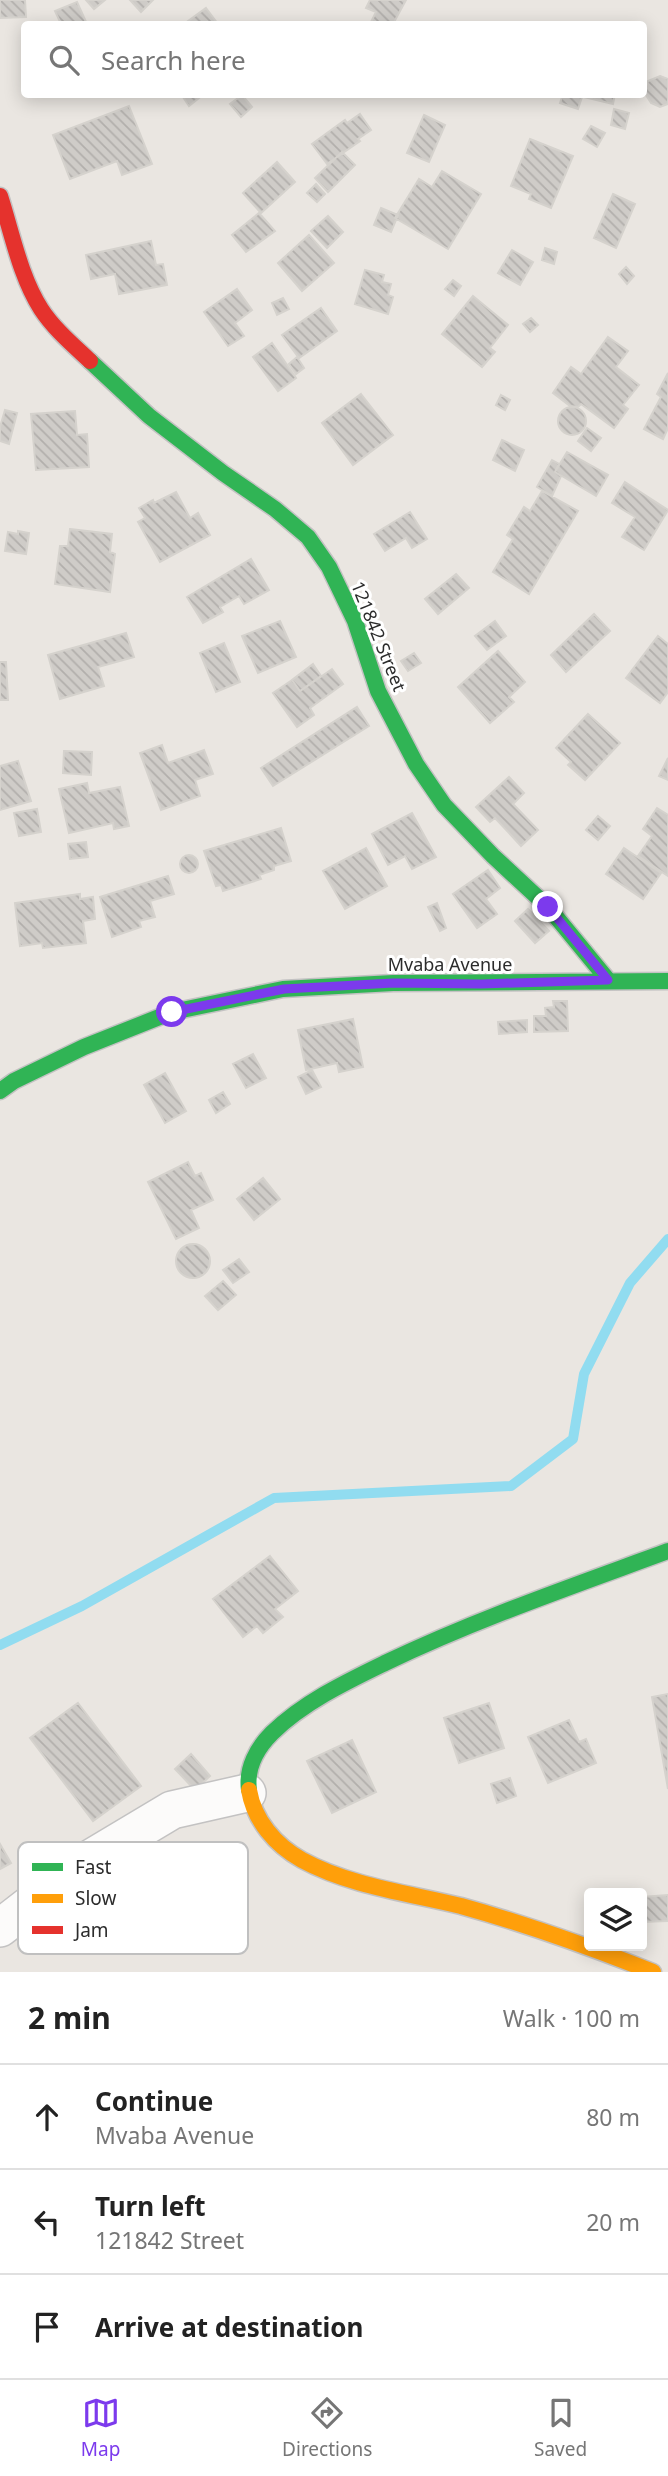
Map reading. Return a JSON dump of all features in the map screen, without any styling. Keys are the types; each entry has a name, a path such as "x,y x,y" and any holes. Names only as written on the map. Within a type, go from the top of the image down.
{"street":[{"name":"121842 Street","path":"0,197 23,270 41,309 63,336 149,416 275,509 308,537 329,566 355,621 379,691 416,764 444,806 548,907 608,980"},
{"name":"Mvaba Avenue","path":"0,1091 14,1081 84,1047 172,1012 284,989 393,983 668,981"},
{"path":"653,1972 518,1921 373,1885 301,1859 263,1827 254,1815 247,1793 248,1777 255,1755 269,1735 305,1706 366,1671 439,1637 668,1551"},
{"path":"119,1842 172,1811 247,1793"},
{"path":"0,1928 18,1914"}],"building":[{"path":"0,0 25,0 26,17 0,18"},
{"path":"86,0 105,0 94,9"},
{"path":"130,0 153,0 141,12"},
{"path":"370,0 406,0 395,21 372,21 376,12 366,8"},
{"path":"77,2 86,21 60,21 55,11"},
{"path":"206,8 216,21 188,21"},
{"path":"660,76 668,79 668,104 660,107 651,103 647,97 648,81"},
{"path":"184,98 199,98 189,106"},
{"path":"238,98 244,98 252,107 241,117 230,104"},
{"path":"562,98 582,98 578,109 560,103"},
{"path":"588,98 614,98 613,104"},
{"path":"129,106 152,164 122,175 117,161 70,179 53,135"},
{"path":"614,109 629,113 625,129 611,125"},
{"path":"360,114 371,130 327,164 312,144 345,120 347,123"},
{"path":"424,115 445,125 429,162 407,153"},
{"path":"591,126 605,133 597,147 583,139"},
{"path":"530,139 573,156 551,208 529,199 531,194 511,186"},
{"path":"342,152 355,165 328,192 315,178"},
{"path":"277,162 295,182 261,213 243,193"},
{"path":"442,171 481,194 448,249 395,218 419,179 432,187"},
{"path":"316,184 325,194 317,202 307,193"},
{"path":"613,194 635,204 616,248 594,238"},
{"path":"381,208 398,215 391,232 374,225"},
{"path":"259,213 275,231 246,252 232,235"},
{"path":"328,216 343,232 327,248 311,231"},
{"path":"309,235 334,263 302,291 278,263"},
{"path":"151,241 156,265 163,264 167,285 119,294 115,274 91,279 86,255"},
{"path":"545,248 557,252 554,264 542,260"},
{"path":"512,250 533,262 520,285 498,273"},
{"path":"626,267 634,276 627,284 619,274"},
{"path":"365,270 384,275 382,282 391,284 388,295 393,297 388,314 355,304"},
{"path":"453,280 461,286 454,296 445,289"},
{"path":"237,289 252,310 235,323 244,336 228,346 204,312"},
{"path":"473,296 508,325 490,348 495,352 482,367 442,334"},
{"path":"283,298 289,309 277,315 272,303"},
{"path":"321,308 337,331 299,358 282,335"},
{"path":"531,318 538,325 530,332 523,324"},
{"path":"608,337 628,351 616,367 639,385 623,405 628,409 614,428 581,404 578,407 570,406 553,393 571,367 581,374"},
{"path":"272,343 296,378 278,391 253,357"},
{"path":"297,357 304,368 296,374 289,364"},
{"path":"668,373 668,428 663,439 644,429 661,397 657,394"},
{"path":"361,394 393,435 353,465 322,423"},
{"path":"501,395 510,400 505,410 496,405"},
{"path":"572,407 582,411 586,421 582,431 572,435 562,431 558,421 562,411"},
{"path":"5,410 17,413 9,444 0,441 0,427"},
{"path":"75,411 77,435 87,434 89,467 36,470 31,414"},
{"path":"587,428 601,438 591,451 578,441"},
{"path":"502,440 524,450 515,471 493,460"},
{"path":"567,452 608,475 596,496 555,472"},
{"path":"552,460 559,464 555,472 561,476 552,496 537,487"},
{"path":"625,482 668,510 644,550 622,537 635,517 612,503"},
{"path":"542,491 578,511 529,594 493,572 513,539 507,535 524,507 530,511"},
{"path":"176,492 190,518 198,513 210,535 160,562 138,522 145,518 139,508"},
{"path":"410,512 427,539 412,548 406,538 385,551 374,534"},
{"path":"70,529 112,534 110,552 115,554 110,592 55,584 60,546 68,546"},
{"path":"18,531 29,533 26,554 5,551 8,532 18,534"},
{"path":"251,559 269,590 244,604 239,596 220,607 223,612 203,623 187,597"},
{"path":"456,574 469,588 438,614 425,599"},
{"path":"594,614 610,631 566,672 551,655"},
{"path":"280,621 296,657 258,673 242,636"},
{"path":"495,621 506,636 487,650 475,636"},
{"path":"126,633 134,657 98,667 104,686 60,699 48,655"},
{"path":"658,636 668,644 668,692 660,703 626,678"},
{"path":"224,643 240,682 216,692 200,653"},
{"path":"498,651 525,682 509,697 514,702 490,723 458,687"},
{"path":"414,653 421,663 408,671 401,661"},
{"path":"0,662 6,662 8,700 0,700"},
{"path":"313,664 321,676 300,691 292,680"},
{"path":"332,669 343,684 310,708 314,715 297,727 273,693 292,680 300,691"},
{"path":"357,707 369,726 273,786 261,768"},
{"path":"588,714 620,743 585,780 568,765 571,762 556,748"},
{"path":"162,745 168,763 204,750 213,774 195,780 200,796 161,810 140,753"},
{"path":"64,751 92,752 91,775 63,773"},
{"path":"668,758 668,780 659,776"},
{"path":"18,761 31,801 0,810 0,766"},
{"path":"509,777 524,793 513,804 538,830 521,846 495,818 490,822 476,807"},
{"path":"87,783 89,793 120,787 129,826 114,829 113,823 69,833 59,789"},
{"path":"657,808 668,815 668,876 638,856 652,836 643,829"},
{"path":"37,809 41,832 19,836 14,813"},
{"path":"412,813 436,857 412,869 405,856 388,865 372,834"},
{"path":"598,816 610,826 598,840 586,830"},
{"path":"281,828 291,861 274,866 274,870 259,875 261,879 223,891 221,885 216,886 204,851"},
{"path":"86,842 88,857 70,859 68,844"},
{"path":"366,848 387,886 345,909 323,871"},
{"path":"624,848 661,873 643,899 606,874"},
{"path":"189,855 196,857 196,871 189,873 182,871 180,864 182,857"},
{"path":"488,870 500,888 486,899 497,914 477,928 453,894"},
{"path":"168,876 174,894 150,901 155,917 139,921 141,927 112,937 100,897"},
{"path":"80,894 80,899 93,897 95,919 83,921 86,943 43,948 42,943 20,946 15,903"},
{"path":"437,903 446,928 440,931 428,907"},
{"path":"528,909 549,931 535,943 515,921"},
{"path":"553,1001 567,1001 568,1031 534,1032 534,1016 546,1016 545,1008 554,1007"},
{"path":"353,1019 363,1067 339,1072 337,1063 306,1070 298,1030"},
{"path":"527,1020 527,1032 499,1034 498,1022"},
{"path":"253,1054 266,1078 246,1088 233,1064"},
{"path":"312,1070 321,1087 306,1094 298,1077"},
{"path":"165,1073 186,1111 165,1123 144,1085"},
{"path":"223,1092 230,1104 216,1113 209,1100"},
{"path":"188,1162 195,1176 201,1173 213,1200 191,1210 199,1228 176,1239 148,1182"},
{"path":"263,1178 280,1199 254,1220 237,1199"},
{"path":"193,1244 205,1249 210,1261 205,1273 193,1278 181,1273 176,1261 181,1249"},
{"path":"239,1259 249,1272 233,1283 223,1270"},
{"path":"223,1281 236,1295 218,1310 205,1296"},
{"path":"270,1556 298,1591 275,1609 283,1617 263,1633 257,1626 243,1637 213,1599"},
{"path":"668,1694 668,1789 652,1697"},
{"path":"78,1703 141,1786 93,1821 30,1738"},
{"path":"489,1703 504,1748 459,1763 444,1718"},
{"path":"569,1720 579,1742 586,1739 596,1763 548,1783 528,1737"},
{"path":"352,1740 376,1792 332,1813 307,1761"},
{"path":"191,1754 210,1776 195,1790 175,1769"},
{"path":"510,1778 516,1796 497,1803 491,1784"},
{"path":"0,1844 11,1863 0,1869"},
{"path":"668,1895 668,1921 647,1922 647,1897"}],"waterway":[{"path":"0,1645 82,1606 274,1498 511,1486 573,1439 584,1374 630,1283 668,1239"}],"traffic: fast":[{"path":"90,361 149,416 275,509 308,537 329,567 355,621 378,691 416,764 444,805 493,856 548,907 608,980"},
{"path":"0,1091 14,1081 84,1047 172,1012 283,989 393,983 668,981"},
{"path":"249,1790 251,1766 267,1739 284,1722 326,1694 385,1663 455,1632 668,1551"}],"traffic: slow":[{"path":"249,1790 267,1831 292,1854 320,1869 359,1883 510,1920 653,1972"}],"traffic: jam":[{"path":"0,196 22,268 41,309 90,361"}],"route":[{"path":"172,1012 284,989 393,983 481,984 608,980 548,907"}]}
